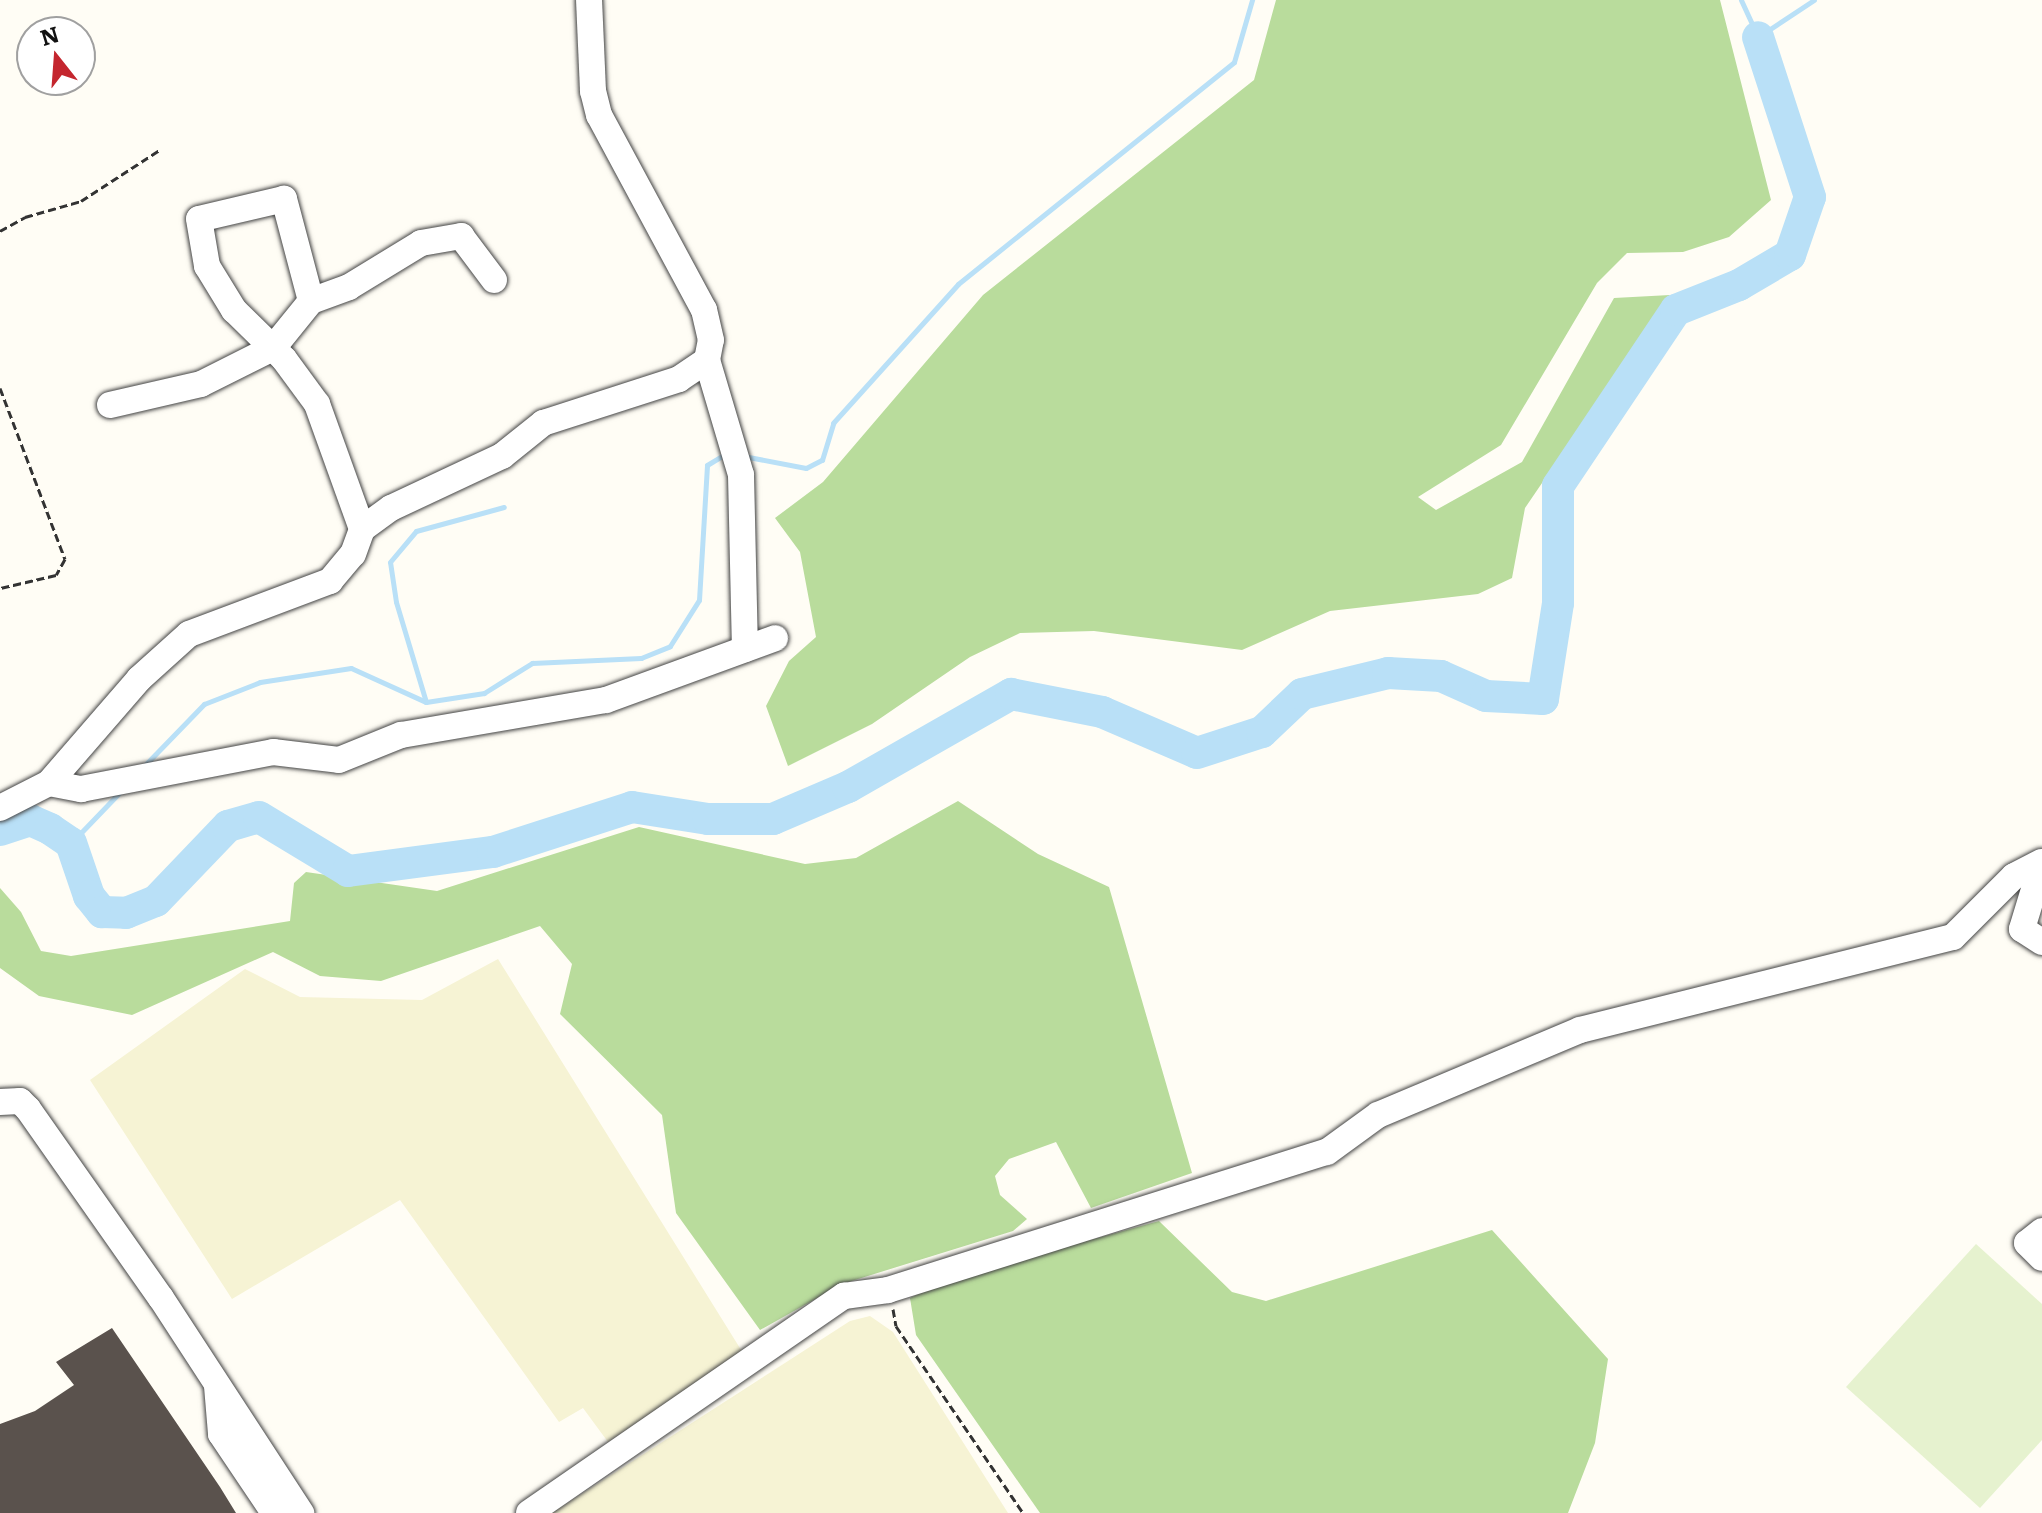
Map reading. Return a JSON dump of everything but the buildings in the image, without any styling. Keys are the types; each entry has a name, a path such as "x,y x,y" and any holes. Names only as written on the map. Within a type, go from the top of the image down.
{"street":[{"path":"589,0 593,91 599,115 704,310 711,340 707,360 741,475 745,649"},
{"path":"311,301 284,199 199,219 207,266 234,310 273,348 317,404 343,465 362,529"},
{"path":"110,405 201,384 273,348 311,301 349,287 421,243 461,236 494,280"},
{"path":"0,808 49,783 139,679 189,634 330,581 353,554 362,529 391,508 502,456 543,423 679,379 707,360"},
{"path":"49,783 81,789 273,752 339,760 401,735 606,700 775,638"},
{"path":"2042,862 2022,929 2042,942"},
{"path":"529,1513 844,1296 888,1290 1094,1221 1327,1152 1378,1115 1580,1030 1953,937 2014,876 2042,862"},
{"path":"0,1102 20,1101 28,1109 301,1513"},
{"path":"2042,1231 2027,1243 2042,1258"},
{"path":"216,1384 221,1434 274,1513"}],"path":[{"path":"0,231 25,217 81,201 161,149"},
{"path":"0,388 65,559 56,575 0,588"},
{"path":"888,1290 896,1326 1023,1513"}],"shaded area":[{"path":"498,959 743,1353 608,1442 583,1408 559,1422 400,1200 232,1299 90,1080 245,969 300,997 422,1000"},
{"path":"870,1316 893,1332 1008,1513 552,1513 850,1321"}],"green space":[{"path":"1276,0 1720,0 1771,200 1729,237 1683,252 1627,253 1597,283 1501,445 1418,497 1436,510 1522,462 1614,298 1670,295 1525,508 1512,578 1478,594 1330,611 1242,650 1094,631 1020,633 970,657 872,724 788,766 766,706 789,661 816,637 800,552 775,518 823,482 983,295 1254,80"},
{"path":"958,801 1038,854 1109,887 1192,1173 1091,1208 1056,1142 1009,1159 995,1176 1000,1195 1027,1219 1013,1231 842,1284 760,1330 676,1213 662,1115 560,1014 572,964 540,926 381,981 320,976 273,952 132,1015 39,996 0,968 0,888 21,912 41,951 71,956 290,921 294,883 306,872 437,891 639,827 805,864 856,858"},
{"path":"1159,1221 1232,1292 1266,1301 1492,1230 1608,1359 1595,1443 1568,1513 1040,1513 916,1335 910,1298 956,1277"},
{"path":"1976,1244 2042,1304 2042,1440 1980,1508 1846,1387"}],"waterway":[{"path":"743,456 806,468 822,460 833,423 958,284 1234,62 1252,0"},
{"path":"1741,0 1758,37 1814,0"},
{"path":"0,830 30,820 50,829 71,843 89,896 102,912 126,913 156,901 228,826 259,817 348,871 493,852 632,807 708,819 773,819 848,787 1011,694 1102,712 1197,753 1262,732 1302,694 1388,673 1441,676 1486,696 1543,699 1558,603 1558,486 1676,310 1739,285 1790,255 1810,197 1758,37"},
{"path":"143,767 204,704 260,682 351,668 426,702 484,693 532,663 641,658 670,646 699,600 707,465 725,454"},
{"path":"426,702 396,602 390,562 416,531 504,507"},
{"path":"71,843 120,792"}]}
